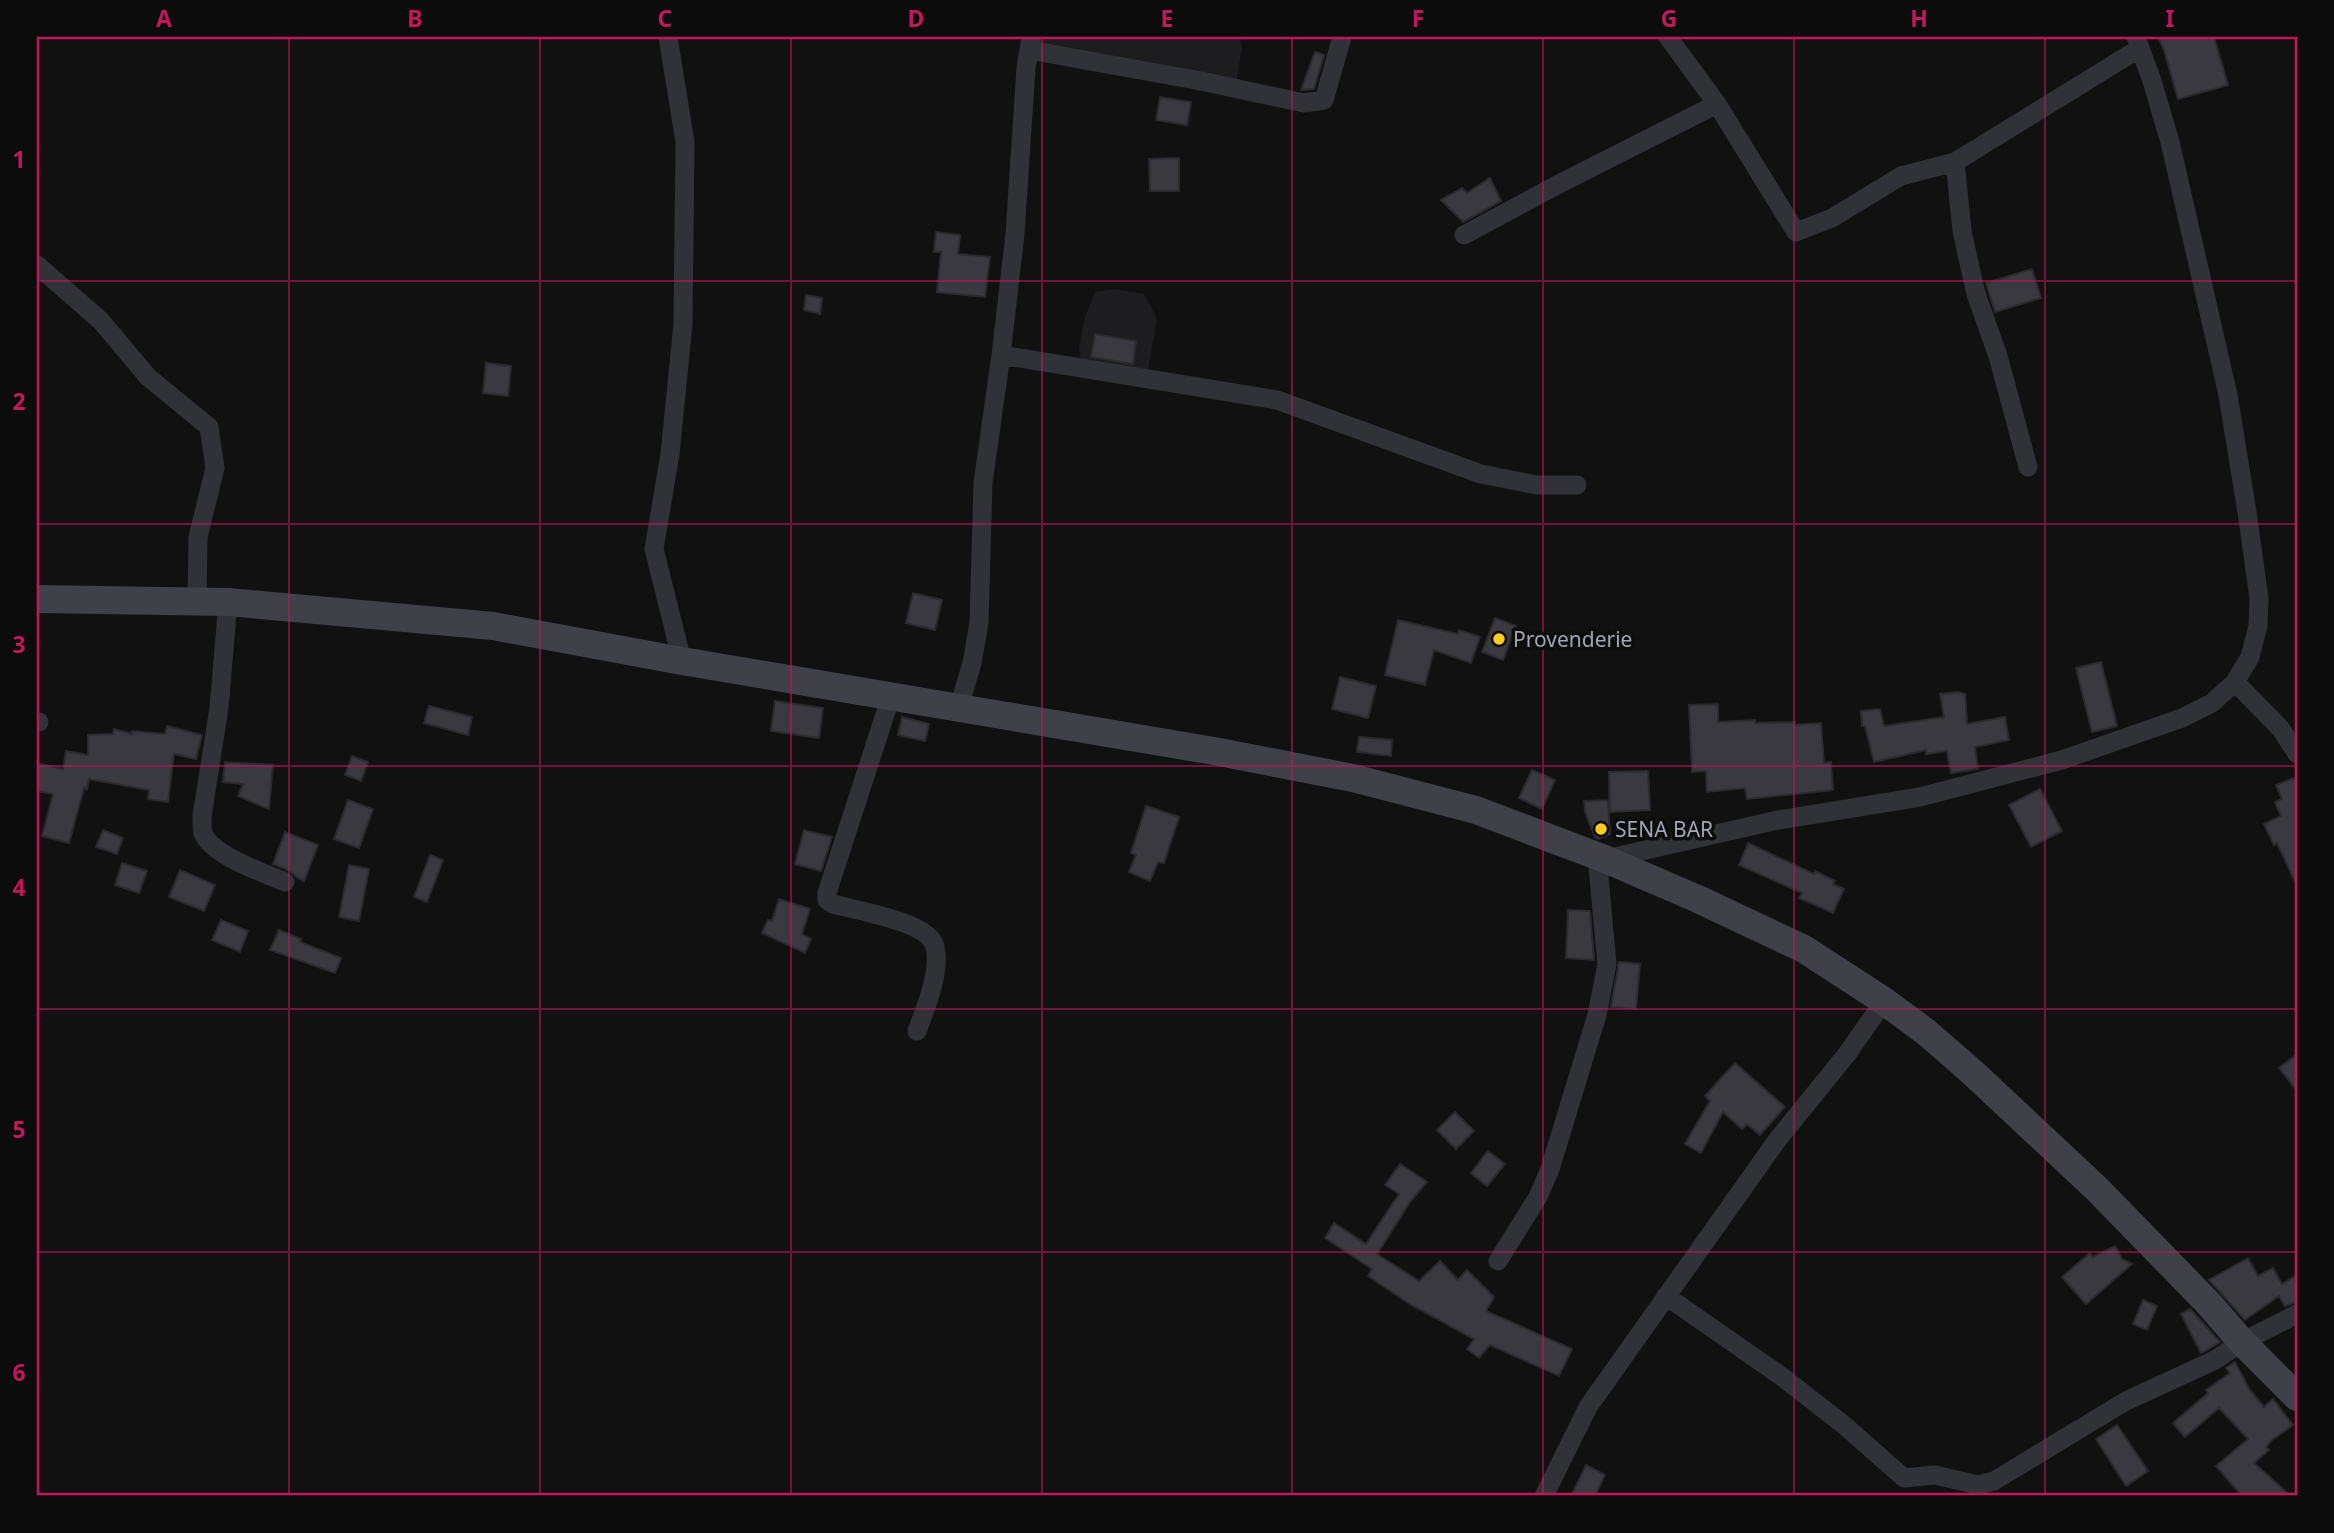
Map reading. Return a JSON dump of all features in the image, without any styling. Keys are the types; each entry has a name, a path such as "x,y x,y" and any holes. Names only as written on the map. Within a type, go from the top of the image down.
{"main road":[{"path":"37,598 228,602 493,626 682,661 1213,751 1353,778 1476,810 1601,858 1698,900 1804,950 1884,1001 1972,1072 2097,1189 2209,1304 2242,1342 2296,1393"}],"street":[{"path":"668,37 685,142 683,324 670,454 654,549 682,661"},
{"path":"959,707 972,663 979,623 983,483 1015,233 1030,43 1304,103 1324,100 1342,37"},
{"path":"1498,1261 1538,1197 1550,1169 1605,984 1601,858 1778,820 1920,797 2062,760 2182,719 2212,703 2235,682 2250,657 2258,626 2259,598 2228,395 2170,142 2138,43 1955,162 1901,176 1832,218 1796,232 1717,104 1668,37"},
{"path":"1464,235 1717,104"},
{"path":"1955,162 1962,231 1976,294 1998,356 2028,467"},
{"path":"37,265 101,321 148,377 209,427 215,468 198,537 197,602"},
{"path":"1001,355 1277,400 1481,474 1537,485 1577,485"},
{"path":"228,602 219,708 202,816 203,832 210,843 225,854 285,882"},
{"path":"2235,682 2281,729 2297,754"},
{"path":"891,696 827,900 833,904 895,920 925,932 933,942 934,972 930,998 917,1031"},
{"path":"1544,1496 1588,1407 1779,1139 1847,1054 1884,1001"},
{"path":"1666,1296 1780,1376 1844,1425 1904,1478 1935,1475 1976,1490 2126,1401 2215,1360 2242,1342 2297,1314"}],"shaded area":[{"path":"1025,37 1239,37 1242,47 1236,84 1056,53"},
{"path":"1115,289 1144,294 1157,318 1148,370 1083,371 1079,349 1085,317 1095,292"}],"building":[{"path":"2158,37 2214,37 2228,85 2178,99"},
{"path":"1315,52 1324,55 1314,89 1301,90"},
{"path":"1160,97 1191,102 1187,125 1156,120"},
{"path":"1179,158 1179,191 1150,191 1149,159"},
{"path":"1490,178 1501,201 1463,222 1441,200 1462,188 1467,193"},
{"path":"936,232 960,235 958,254 990,257 985,297 937,292 941,252 934,252"},
{"path":"2032,269 2041,298 1995,312 1986,283"},
{"path":"806,295 822,298 820,314 804,310"},
{"path":"1095,334 1136,341 1133,364 1091,357"},
{"path":"486,363 511,366 508,396 483,393"},
{"path":"913,593 942,600 935,630 906,623"},
{"name":"Provenderie","path":"1495,618 1516,626 1503,660 1482,652"},
{"path":"1398,620 1458,634 1459,630 1480,637 1471,663 1434,650 1425,685 1385,675"},
{"path":"2101,662 2117,726 2092,732 2076,668"},
{"path":"1340,677 1376,686 1368,718 1332,709"},
{"path":"1940,694 1965,694 1967,724 2005,717 2009,740 1975,747 1978,769 1951,773 1947,751 1926,754 1926,750 1874,762 1865,726 1862,726 1861,711 1880,709 1884,726 1944,717"},
{"path":"775,701 823,708 819,738 771,731"},
{"path":"1718,704 1718,722 1755,720 1755,723 1795,722 1795,725 1821,723 1824,763 1831,762 1833,790 1747,799 1745,788 1707,792 1706,771 1692,772 1689,705"},
{"path":"429,706 472,717 468,735 424,723"},
{"path":"902,717 929,724 925,741 898,735"},
{"path":"167,726 202,735 196,759 174,754 168,802 148,799 149,790 89,779 69,843 42,836 53,794 37,791 37,763 63,769 66,751 88,755 88,735 113,734 114,729 132,734 132,731 165,734"},
{"path":"1359,737 1392,740 1391,756 1357,752"},
{"path":"352,756 368,762 361,781 345,775"},
{"path":"225,762 273,765 269,809 238,796 243,784 223,782"},
{"path":"1532,770 1555,780 1542,809 1519,798"},
{"path":"1648,771 1650,810 1610,812 1609,772"},
{"path":"2297,777 2297,886 2277,843 2274,845 2264,824 2281,816 2275,802 2282,799 2276,785"},
{"path":"2040,789 2062,831 2031,847 2009,805"},
{"path":"348,800 373,809 359,848 334,839"},
{"path":"1608,800 1610,834 1598,839 1585,812 1584,801"},
{"path":"1146,806 1179,817 1164,863 1158,862 1150,881 1129,872 1136,855 1131,853"},
{"path":"103,830 123,838 117,854 96,847"},
{"path":"804,830 832,837 821,871 795,864"},
{"path":"285,832 318,845 304,881 273,864"},
{"path":"1748,843 1835,881 1833,884 1844,889 1833,913 1799,898 1802,893 1739,865"},
{"path":"430,855 443,860 427,902 414,897"},
{"path":"122,863 147,871 139,893 115,885"},
{"path":"349,865 369,869 359,921 339,917"},
{"path":"180,870 215,885 204,911 169,897"},
{"path":"779,899 810,909 802,934 811,939 805,953 762,933 768,920 772,921"},
{"path":"1568,910 1590,911 1594,960 1566,958"},
{"path":"221,920 248,931 240,952 212,940"},
{"path":"279,930 301,939 300,942 341,958 335,973 270,950"},
{"path":"1619,962 1640,964 1636,1009 1611,1007"},
{"path":"2297,1054 2297,1091 2279,1068"},
{"path":"1735,1063 1785,1107 1760,1135 1747,1124 1742,1129 1723,1112 1701,1153 1685,1144 1710,1101 1705,1096"},
{"path":"1455,1112 1474,1131 1456,1149 1437,1130"},
{"path":"1488,1151 1505,1164 1487,1186 1471,1173"},
{"path":"1400,1164 1427,1182 1410,1202 1377,1254 1419,1281 1440,1261 1458,1280 1467,1270 1494,1297 1486,1311 1572,1349 1559,1376 1490,1345 1479,1358 1467,1349 1474,1339 1413,1306 1368,1276 1372,1269 1325,1238 1334,1223 1366,1244 1399,1194 1385,1185"},
{"path":"2115,1246 2122,1259 2132,1264 2086,1304 2062,1277 2090,1253 2093,1257"},
{"path":"2248,1258 2258,1276 2273,1268 2282,1284 2297,1275 2297,1302 2285,1306 2279,1296 2245,1320 2209,1280"},
{"path":"2143,1300 2157,1306 2147,1330 2133,1324"},
{"path":"2190,1309 2220,1342 2201,1353 2181,1314"},
{"path":"2235,1362 2249,1389 2264,1407 2273,1399 2293,1425 2272,1440 2266,1447 2269,1450 2254,1463 2291,1496 2242,1496 2216,1466 2248,1439 2219,1408 2185,1437 2173,1423 2208,1393 2206,1390 2230,1373 2226,1368"},
{"path":"2117,1425 2148,1471 2126,1486 2096,1439"},
{"path":"1586,1465 1605,1475 1595,1496 1571,1496"}],"place":[{"name":"Provenderie","path":"1499,639"},
{"name":"SENA BAR","path":"1601,829"}]}
